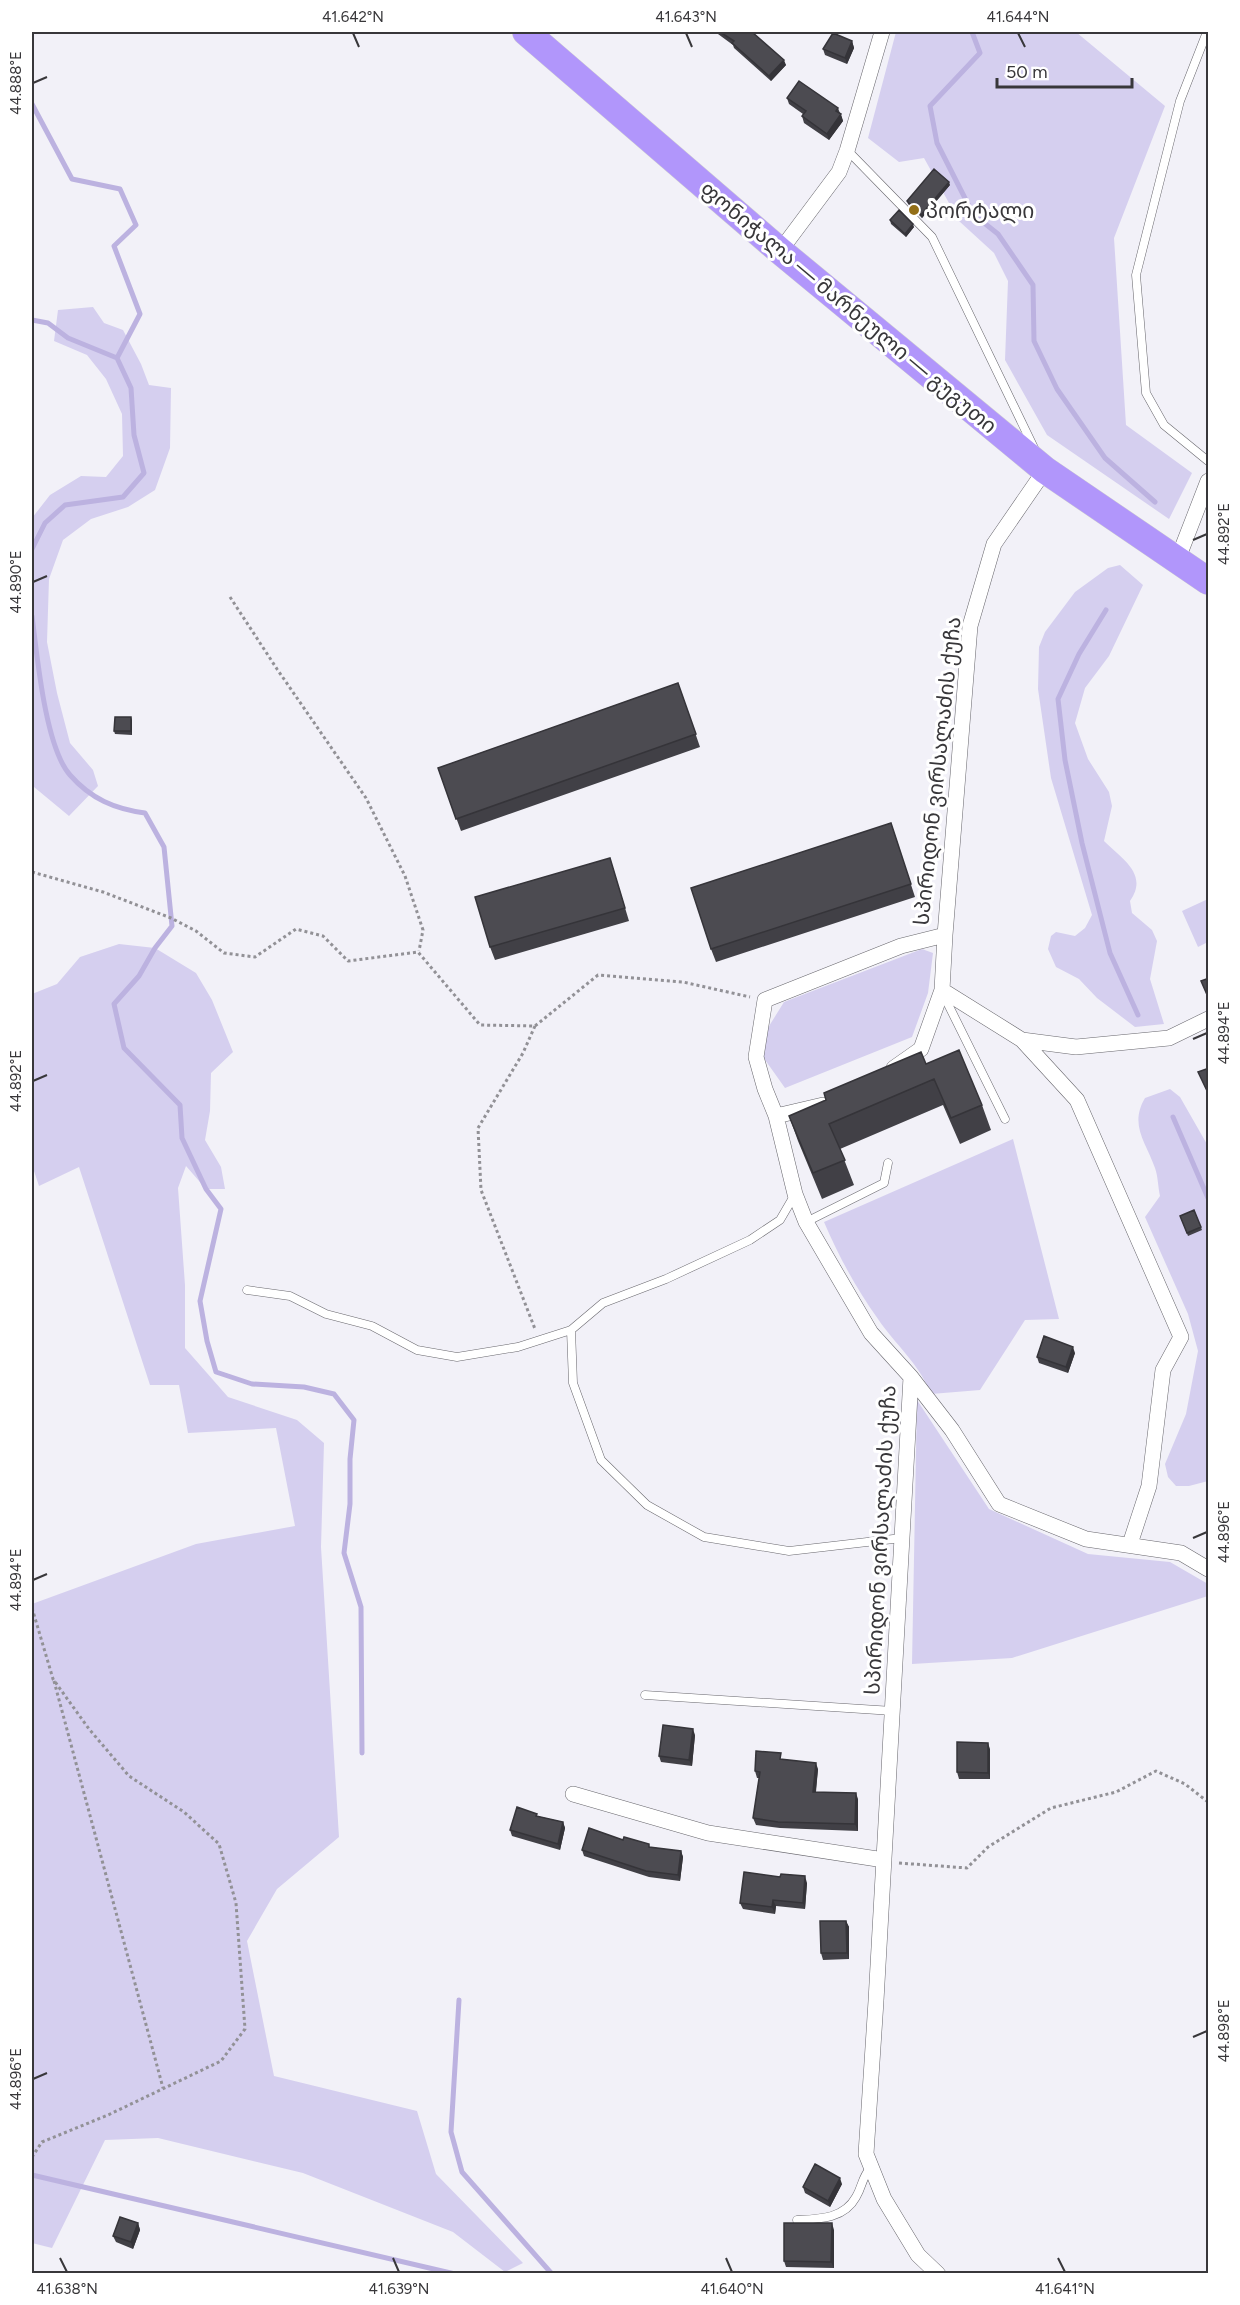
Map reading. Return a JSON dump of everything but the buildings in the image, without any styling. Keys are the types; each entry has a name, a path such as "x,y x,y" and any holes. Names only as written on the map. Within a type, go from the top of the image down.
{"highway":[{"name":"ფონიჭალა — მარნეული — გუგუთი","path":"526,32 780,251 1045,470 1181,564"},
{"path":"1181,564 1209,581"},
{"path":"1181,564 1209,588"}],"street":[{"path":"780,251 838,172 847,151 882,32"},
{"name":"სპირიდონ ვირსალაძის ქუჩა","path":"938,2274 918,2255 884,2199 866,2154 911,1377 871,1333 806,1222 795,1194 776,1116 756,1057 765,1000 901,946 945,935 970,626 994,544 1045,470"},
{"path":"1181,564 1205,502 1209,481"},
{"path":"886,1074 921,1049 942,990 945,935"},
{"path":"942,990 1022,1040 1077,1100 1181,1337 1163,1370 1149,1486 1130,1544"},
{"path":"1022,1040 1076,1047 1169,1038 1209,1019"},
{"path":"776,1116 837,1102"},
{"path":"911,1377 952,1430 999,1504 1086,1539 1181,1553 1209,1569"},
{"path":"573,1794 708,1833 884,1860"}],"lane":[{"path":"1207,32 1180,101 1136,275 1146,393 1164,425 1209,461"},
{"path":"847,151 932,237 1045,470"},
{"path":"942,990 1005,1119"},
{"path":"806,1222 884,1183 888,1162"},
{"path":"247,1290 290,1296 326,1314 372,1326 417,1350 457,1357 518,1347 571,1330 603,1303 666,1279 750,1240 780,1220 795,1194"},
{"path":"571,1330 573,1383 602,1460 646,1505 704,1537 789,1551 902,1538"},
{"path":"645,1695 892,1711"},
{"path":"797,2220 823,2219 842,2213 856,2197 863,2177 871,2167"}],"path":[{"path":"230,597 366,798 405,876 423,930 418,952"},
{"path":"32,872 103,892 171,918 196,931 224,953 255,957 296,929 323,936 348,961 418,952"},
{"path":"418,952 480,1025 535,1026"},
{"path":"538,1340 532,1317 481,1190 478,1128 523,1053 535,1026 598,975 683,982 765,1000"},
{"path":"32,1608 163,2088"},
{"path":"32,2157 42,2142 108,2115 221,2061 244,2029 236,1903 219,1844 184,1812 129,1776 89,1728 53,1679"},
{"path":"884,1860 967,1868 988,1848 1051,1809 1116,1792 1156,1771 1185,1784 1209,1802"}],"shaded area":[{"path":"896,32 1076,32 1165,106 1114,238 1126,425 1192,473 1169,519 1047,435 1005,360 1008,281 994,253 959,221 924,158 899,162 868,138"},
{"path":"93,307 104,323 123,330 149,385 171,388 170,448 155,490 128,507 91,519 63,540 49,579 47,642 57,693 70,743 93,770 98,786 69,816 34,787 32,777 32,518 50,495 81,476 106,477 123,456 122,414 106,379 87,355 54,341 58,310"},
{"path":"1120,565 1143,585 1109,656 1085,688 1075,723 1088,759 1109,792 1112,806 1104,841 1125,861 1135,875 1135,891 1130,901 1132,913 1152,930 1157,941 1150,979 1164,1024 1135,1027 1097,998 1079,979 1056,967 1048,949 1051,936 1056,932 1075,936 1085,928 1092,915 1051,778 1038,689 1039,647 1045,632 1075,592 1108,568"},
{"path":"1208,899 1208,942 1198,947 1182,911"},
{"path":"119,944 155,948 196,973 212,1000 233,1052 211,1073 210,1111 205,1140 221,1167 225,1189 206,1189 186,1166 178,1188 185,1285 185,1348 228,1397 297,1420 324,1443 321,1547 339,1837 277,1889 247,1941 274,2076 417,2111 436,2174 523,2263 505,2272 453,2232 303,2173 158,2138 105,2140 52,2248 32,2243 32,1604 196,1544 295,1526 276,1428 188,1433 179,1385 150,1385 79,1167 39,1186 32,1165 32,994 57,984 80,957"},
{"path":"922,949 933,953 928,993 912,1037 785,1088 763,1057 766,1031 784,1002"},
{"path":"1170,1089 1180,1097 1208,1146 1208,1481 1189,1486 1176,1486 1168,1477 1165,1464 1186,1414 1198,1351 1188,1314 1145,1217 1160,1196 1156,1171 1139,1125 1140,1108 1145,1098"},
{"path":"1013,1139 1059,1319 1025,1320 980,1390 931,1394 914,1364 862,1296 824,1222"},
{"path":"917,1400 989,1509 1088,1554 1170,1562 1208,1584 1208,1596 1012,1658 912,1664"}],"waterway":[{"path":"972,32 980,53 930,106 937,143 973,214 998,234 1033,285 1034,341 1057,389 1105,458 1155,502"},
{"path":"32,104 72,179 120,189 136,225 114,246 140,314 117,358"},
{"path":"32,320 48,323 68,338 117,358 131,388 134,435 144,473 123,497 65,505 45,523 32,549"},
{"path":"1106,610 1079,654 1058,699 1065,760 1082,843 1110,953 1138,1015"},
{"path":"32,616 43,699 61,762 70,775 95,797 114,806 145,813 164,847 172,926 155,948 139,976 114,1004 124,1048 180,1105 182,1138 206,1189 221,1209 200,1301 207,1341 216,1372 252,1384 304,1387 334,1394 354,1420 350,1459 350,1504 344,1553 361,1607 362,1753"},
{"path":"1173,1117 1208,1198"},
{"path":"459,2000 451,2132 462,2172 552,2274"},
{"path":"32,2175 455,2274"}],"place":[{"name":"პორტალი","path":"914,210"}]}
